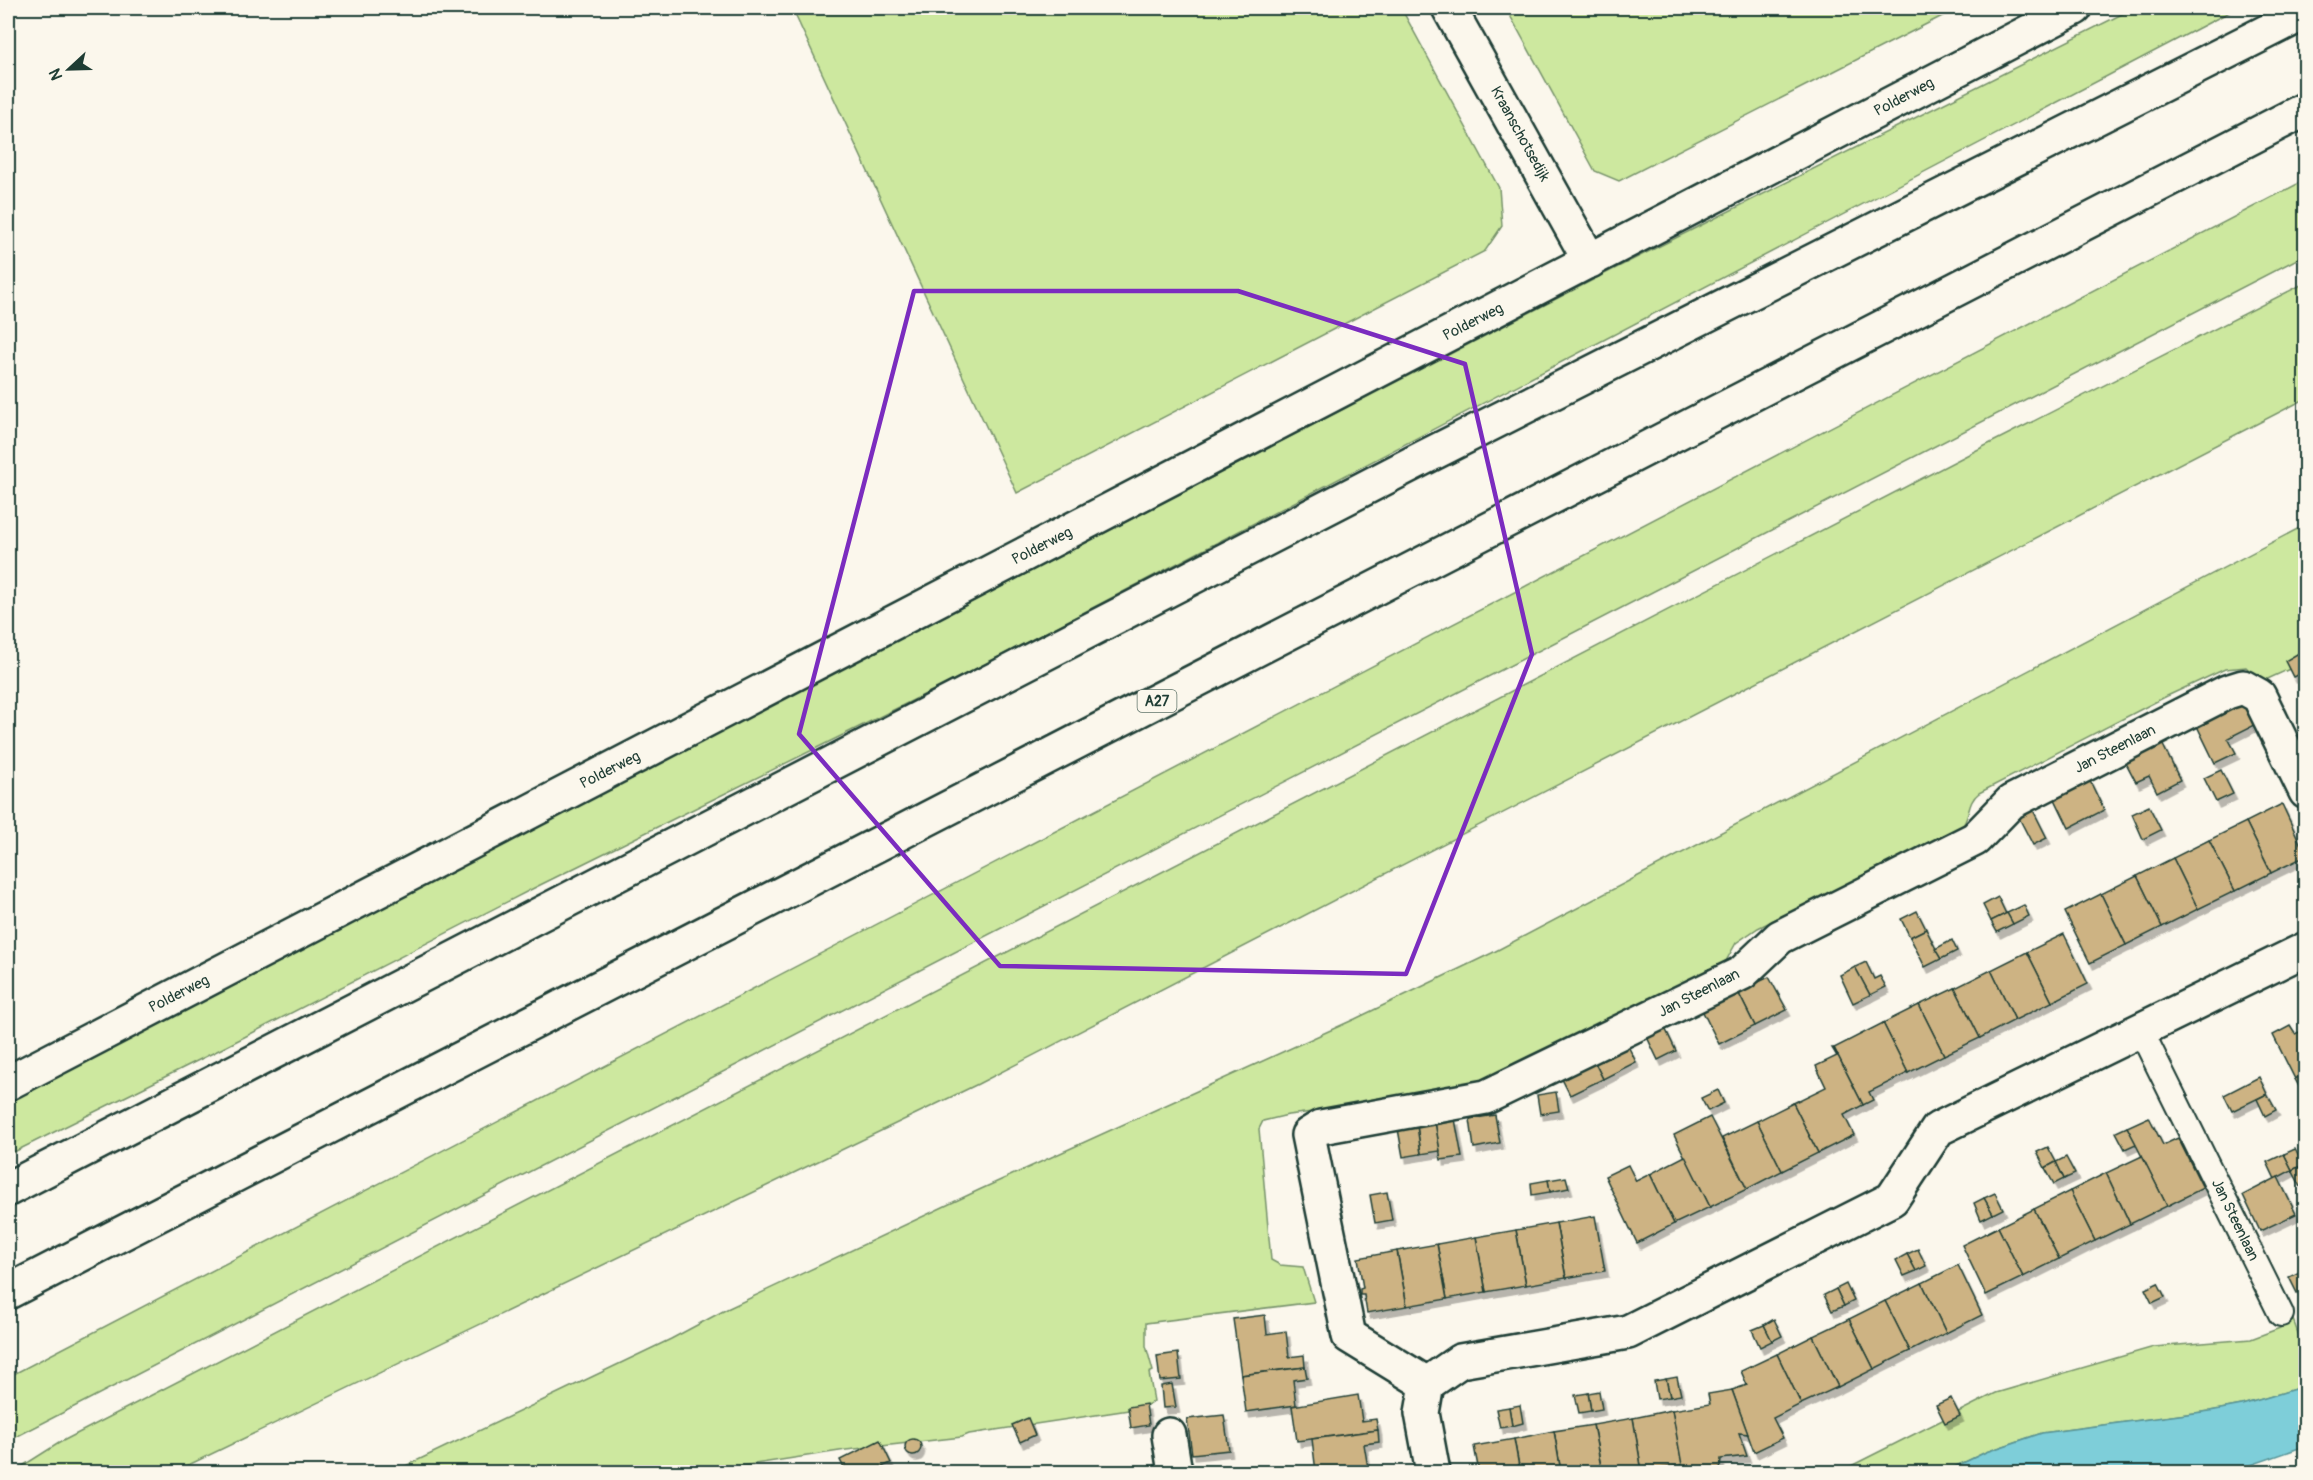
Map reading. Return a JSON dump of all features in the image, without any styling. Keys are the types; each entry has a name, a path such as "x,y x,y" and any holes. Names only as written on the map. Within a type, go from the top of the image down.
{"main road":[{"name":"Kraanschotsedijk","path":"1449,8 1590,261"},
{"name":"Polderweg","path":"8,1083 2075,8"},
{"path":"8,1189 1425,457 2306,12"},
{"name":"A27","path":"8,1292 2306,109"},
{"name":"Jan Steenlaan","path":"1426,1383 1349,1336 1308,1135 1321,1127 1486,1097 1742,973 1780,937 1975,838 2011,802 2227,692 2243,687 2259,696 2306,792"},
{"path":"1433,1473 1422,1413 1426,1383 1460,1361 1628,1332 1892,1199 1938,1129 2306,949"},
{"path":"1169,1435 1175,1473"}],"lane":[{"name":"Jan Steenlaan","path":"2140,1029 2281,1314"}],"highlighted area":[{"path":"914,291 1238,291 1465,364 1532,654 1406,974 1000,966 799,734"}],"green space":[{"path":"792,8 1401,8 1499,188 1502,226 1485,251 1017,493"},
{"path":"1506,8 1958,8 1619,181 1595,171"},
{"path":"2134,8 2237,8 974,670 536,887 221,1049 8,1155 8,1091 327,936 1612,270"},
{"path":"2305,180 2305,255 8,1441 8,1377"},
{"path":"2305,283 2305,399 978,1084 174,1472 13,1472 59,1443 1971,453"},
{"path":"2305,525 2305,662 2261,682 2246,667 2225,669 2165,697 1979,793 1972,801 1961,828 1758,928 1736,943 1726,961 1709,971 1473,1084 1386,1103 1288,1115 1263,1121 1259,1129 1271,1260 1280,1265 1303,1267 1314,1302 1146,1323 1146,1346 1153,1371 1149,1373 1154,1401 1142,1408 969,1434 962,1437 846,1450 703,1472 393,1472 671,1339 727,1309 979,1190 1355,1019 1492,953"},
{"path":"2292,1317 2302,1344 2305,1342 2305,1386 2242,1405 2210,1411 2042,1433 1986,1452 1944,1472 1839,1472 1996,1393 2154,1347 2251,1339 2280,1328"}],"water":[{"path":"2305,1386 2305,1446 2231,1472 1944,1472 1986,1452 2042,1433 2210,1411 2242,1405"}],"building":[{"path":"2304,650 2306,671 2293,677 2285,661"},
{"path":"2245,702 2256,724 2228,738 2236,753 2215,763 2197,726"},
{"path":"2162,743 2180,780 2157,792 2149,776 2136,782 2125,761"},
{"path":"2221,770 2233,794 2216,802 2204,778"},
{"path":"2089,779 2104,810 2069,828 2054,797"},
{"path":"2282,804 2306,856 2271,873 2246,822"},
{"path":"2149,806 2161,830 2143,839 2132,814"},
{"path":"2032,808 2047,838 2033,845 2017,814"},
{"path":"2246,822 2271,873 2235,891 2209,840"},
{"path":"2209,840 2235,891 2198,909 2173,858"},
{"path":"2173,858 2198,909 2162,927 2137,876"},
{"path":"2137,876 2162,927 2126,945 2101,894"},
{"path":"2101,894 2126,945 2090,963 2065,912"},
{"path":"1998,897 2006,914 1991,921 1983,905"},
{"path":"2024,905 2029,916 2013,924 2007,913"},
{"path":"1917,911 1926,929 1910,937 1901,919"},
{"path":"2007,913 2013,924 1997,932 1991,921"},
{"path":"1926,929 1941,959 1925,967 1910,937"},
{"path":"2064,934 2088,984 2052,1002 2027,952"},
{"path":"1952,940 1957,951 1941,959 1935,949"},
{"path":"2027,952 2052,1002 2015,1020 1991,970"},
{"path":"1866,962 1874,979 1880,976 1886,987 1870,995 1855,967"},
{"path":"1855,967 1870,995 1853,1003 1840,975"},
{"path":"1991,970 2015,1020 1980,1038 1955,988"},
{"path":"1769,977 1787,1010 1755,1026 1738,992"},
{"path":"1955,988 1980,1038 1944,1055 1919,1005"},
{"path":"1738,992 1755,1026 1719,1044 1702,1010"},
{"path":"1919,1005 1944,1055 1908,1073 1883,1023"},
{"path":"1883,1023 1908,1073 1869,1092 1873,1100 1863,1105 1834,1048"},
{"path":"2290,1026 2295,1034 2306,1029 2306,1074 2295,1079 2273,1035"},
{"path":"1665,1028 1676,1051 1658,1060 1647,1037"},
{"path":"1628,1046 1636,1062 1603,1079 1595,1063"},
{"path":"1832,1048 1834,1048 1863,1105 1844,1115 1854,1135 1818,1153 1793,1103 1826,1087 1816,1066 1837,1056"},
{"path":"1595,1063 1603,1079 1570,1095 1562,1079"},
{"path":"2306,1074 2306,1099 2295,1079"},
{"path":"2259,1077 2267,1094 2232,1111 2224,1095"},
{"path":"1718,1090 1724,1103 1708,1111 1701,1098"},
{"path":"1556,1092 1559,1111 1540,1114 1537,1095"},
{"path":"2267,1094 2276,1110 2265,1116 2257,1099"},
{"path":"1793,1103 1818,1153 1782,1171 1757,1121"},
{"path":"1495,1115 1500,1143 1474,1148 1470,1119"},
{"path":"1710,1117 1747,1189 1710,1207 1674,1135"},
{"path":"2149,1117 2163,1145 2178,1138 2203,1188 2167,1206 2127,1127"},
{"path":"1455,1119 1462,1157 1441,1160 1435,1122"},
{"path":"1757,1121 1782,1171 1747,1189 1722,1138"},
{"path":"1435,1122 1440,1151 1421,1154 1417,1126"},
{"path":"1417,1126 1421,1154 1403,1157 1398,1129"},
{"path":"2127,1127 2136,1144 2125,1149 2116,1132"},
{"path":"2048,1147 2056,1162 2045,1168 2037,1152"},
{"path":"2295,1149 2303,1165 2292,1170 2284,1154"},
{"path":"2284,1154 2292,1170 2275,1179 2267,1162"},
{"path":"1685,1156 1710,1207 1674,1224 1650,1174"},
{"path":"2142,1156 2167,1206 2130,1224 2106,1173"},
{"path":"2066,1157 2075,1174 2064,1179 2056,1162"},
{"path":"2056,1162 2064,1179 2054,1184 2045,1168"},
{"path":"1628,1165 1636,1181 1650,1174 1674,1224 1637,1243 1605,1176"},
{"path":"2303,1165 2306,1184 2301,1187 2292,1170"},
{"path":"2106,1173 2130,1224 2095,1241 2070,1191"},
{"path":"1566,1177 1569,1188 1550,1192 1548,1180"},
{"path":"2278,1177 2296,1214 2260,1231 2243,1195"},
{"path":"1548,1180 1550,1192 1532,1195 1531,1183"},
{"path":"2070,1191 2095,1241 2059,1259 2034,1209"},
{"path":"1387,1192 1392,1220 1375,1223 1370,1195"},
{"path":"1995,1193 2003,1209 1993,1214 1984,1198"},
{"path":"1984,1198 1993,1214 1981,1220 1974,1203"},
{"path":"2034,1209 2059,1259 2023,1277 1998,1227"},
{"path":"1595,1216 1605,1271 1566,1278 1556,1223"},
{"path":"1556,1223 1566,1278 1526,1285 1516,1230"},
{"path":"1998,1227 2023,1277 1986,1295 1962,1245"},
{"path":"1516,1230 1526,1285 1486,1292 1476,1237"},
{"path":"1476,1237 1486,1292 1447,1299 1437,1244"},
{"path":"1437,1244 1447,1299 1407,1306 1397,1251"},
{"path":"1918,1249 1926,1266 1916,1271 1907,1254"},
{"path":"1397,1251 1407,1306 1367,1313 1364,1295 1360,1295 1360,1289 1363,1288 1358,1258"},
{"path":"1907,1254 1916,1271 1904,1276 1896,1260"},
{"path":"1958,1265 1982,1315 1946,1333 1922,1283"},
{"path":"2306,1269 2306,1289 2297,1293 2289,1277"},
{"path":"1922,1283 1946,1333 1910,1351 1885,1301"},
{"path":"2158,1283 2165,1297 2152,1303 2145,1289"},
{"path":"1846,1284 1854,1301 1844,1306 1836,1289"},
{"path":"1836,1289 1844,1306 1832,1311 1824,1295"},
{"path":"1885,1301 1910,1351 1874,1369 1849,1319"},
{"path":"1265,1315 1267,1334 1286,1331 1289,1357 1304,1355 1305,1367 1241,1375 1233,1319"},
{"path":"1774,1319 1782,1336 1772,1341 1764,1325"},
{"path":"1849,1319 1874,1369 1838,1387 1813,1336"},
{"path":"1764,1325 1772,1341 1760,1347 1752,1330"},
{"path":"1813,1336 1838,1387 1801,1404 1777,1354"},
{"path":"1178,1353 1181,1379 1160,1381 1157,1356"},
{"path":"1777,1354 1801,1404 1773,1418 1783,1438 1754,1452 1732,1390 1747,1385 1741,1371"},
{"path":"1305,1367 1307,1378 1293,1380 1296,1405 1246,1412 1241,1375"},
{"path":"1677,1377 1681,1395 1670,1397 1666,1379"},
{"path":"1666,1379 1670,1397 1657,1399 1654,1381"},
{"path":"1172,1384 1176,1407 1163,1408 1161,1386"},
{"path":"1732,1390 1748,1434 1739,1433 1747,1456 1721,1459 1720,1472 1682,1472 1672,1410 1710,1404 1708,1394"},
{"path":"1599,1391 1602,1409 1591,1411 1588,1393"},
{"path":"1588,1393 1591,1411 1579,1413 1575,1395"},
{"path":"1358,1395 1362,1421 1376,1419 1378,1430 1297,1441 1292,1406"},
{"path":"1951,1398 1960,1416 1945,1423 1936,1405"},
{"path":"1146,1404 1149,1425 1131,1428 1128,1407"},
{"path":"1520,1405 1523,1423 1512,1426 1509,1407"},
{"path":"1509,1407 1512,1426 1500,1428 1496,1409"},
{"path":"1672,1410 1682,1465 1642,1472 1633,1418"},
{"path":"1224,1415 1229,1450 1192,1454 1187,1419"},
{"path":"1028,1418 1035,1435 1020,1442 1012,1425"},
{"path":"1633,1418 1642,1472 1602,1472 1593,1425"},
{"path":"1593,1425 1602,1472 1561,1472 1554,1431"},
{"path":"1378,1430 1379,1442 1364,1444 1368,1468 1316,1472 1312,1439"},
{"path":"1554,1431 1561,1472 1520,1472 1514,1439"},
{"path":"913,1439 919,1441 921,1447 919,1453 913,1455 907,1453 905,1447 907,1441"},
{"path":"1514,1439 1520,1472 1479,1472 1474,1446"},
{"path":"880,1440 891,1463 871,1472 846,1472 840,1460"}]}
